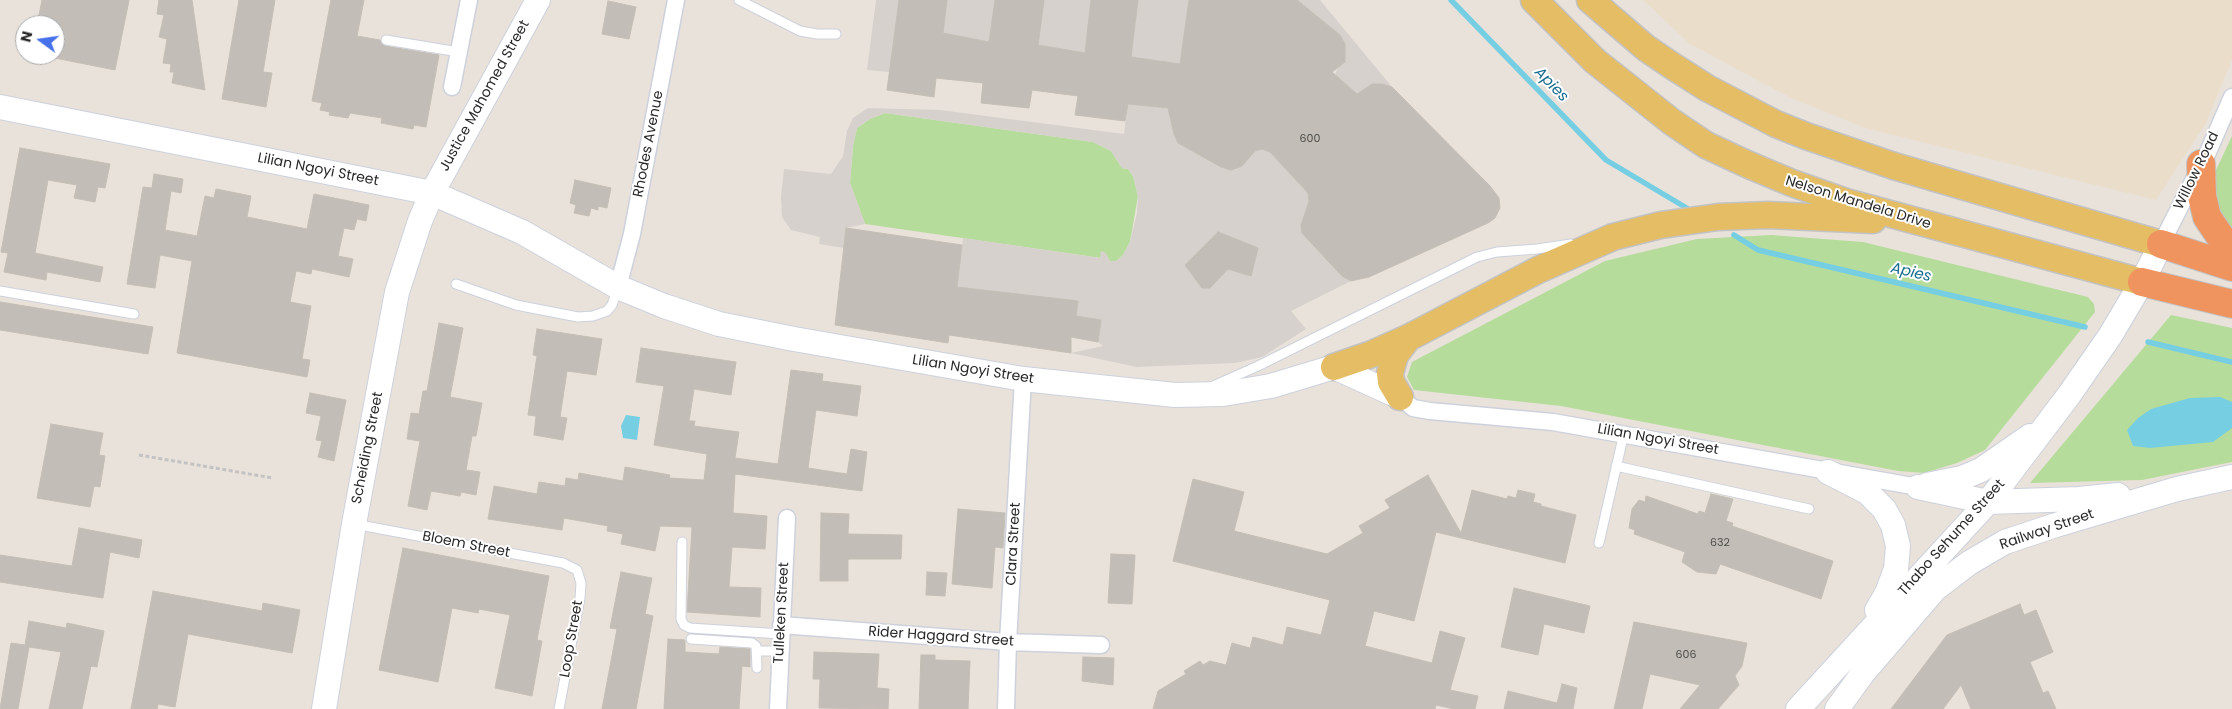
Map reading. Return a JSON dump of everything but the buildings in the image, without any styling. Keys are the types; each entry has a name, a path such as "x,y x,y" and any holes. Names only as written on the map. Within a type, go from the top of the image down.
{"highway":[{"path":"2201,164 2202,196 2205,211 2216,232 2232,254"},
{"path":"2161,244 2232,267"},
{"name":"Nelson Mandela Drive","path":"2142,282 2232,304"}],"main road":[{"name":"Justice Mahomed Street","path":"432,193 538,0"},
{"name":"Nelson Mandela Drive","path":"1534,0 1595,61 1672,122 1706,145 1792,183 1846,202 2142,282"},
{"path":"1590,0 1646,48 1671,65 1707,88 1776,124 1894,166 2161,244"},
{"name":"Lilian Ngoyi Street","path":"0,107 432,193 522,232 618,287 664,306 720,324 794,339 1024,379 1175,395 1223,394 1271,386 1334,367"},
{"name":"Scheiding Street","path":"324,709 354,524 397,292 420,221 432,193"},
{"path":"1334,367 1372,354 1408,338 1538,270 1613,237 1661,225 1718,217 1768,215 1898,222 1934,227"},
{"name":"Thabo Sehume Street","path":"1798,709 1988,502 2110,336 2142,282 2161,244"},
{"path":"1400,397 1391,382 1390,373 1395,355 1408,338"},
{"path":"1334,367 1400,397"},
{"path":"1918,487 1962,478 1981,470 2019,443 2042,430"},
{"path":"1828,472 1866,492 1884,509 1893,525 1898,546 1896,569 1887,593 1860,640"},
{"name":"Railway Street","path":"1837,709 1863,673 1935,590 1969,562 2005,542 2177,489 2232,476"},
{"path":"1918,487 1988,502 2078,499 2177,489"},
{"path":"1829,709 1863,673"}],"street":[{"path":"452,87 469,0"},
{"name":"Rhodes Avenue","path":"618,287 632,234 676,0"},
{"name":"Willow Road","path":"2161,244 2232,97"},
{"name":"Clara Street","path":"1006,709 1008,642 1024,379"},
{"name":"Lilian Ngoyi Street","path":"1400,397 1413,408 1430,411 1553,422 1624,433 1828,472 1918,487"},
{"name":"Tulleken Street","path":"778,709 787,518"},
{"name":"Rider Haggard Street","path":"781,629 1008,642 1101,645"}],"lane":[{"path":"739,0 800,31 817,34 836,34"},
{"path":"386,40 459,52"},
{"path":"1195,394 1258,366 1477,257 1498,252 1537,250 1613,237"},
{"path":"456,284 516,305 578,317 593,316 607,311 612,305 618,287"},
{"path":"0,291 134,314"},
{"path":"1599,543 1624,433"},
{"path":"1616,466 1810,509"},
{"name":"Bloem Street","path":"354,524 563,563 577,570"},
{"path":"682,542 681,620 684,625 690,628 781,629"},
{"name":"Loop Street","path":"559,709 580,598 581,583 577,570"},
{"path":"691,639 752,643 756,646 757,668"},
{"path":"757,651 780,651"}],"path":[{"path":"139,455 273,478"}],"shaded area":[{"path":"876,0 899,0 889,72 867,70"},
{"path":"947,0 995,0 989,42 943,33"},
{"path":"1044,0 1091,0 1085,53 1038,45"},
{"path":"1138,0 1189,0 1180,64 1131,57"},
{"path":"1297,0 1320,0 1392,87 1372,84 1357,94 1335,75 1337,69 1345,62 1345,44 1340,35"},
{"path":"1643,0 2232,0 2232,60 2206,123 2156,200 1865,128 1789,97 1690,44"},
{"path":"1128,104 1173,109 1171,120 1178,143 1221,167 1231,170 1255,151 1262,149 1270,152 1308,193 1309,201 1301,224 1342,276 1351,281 1291,311 1306,329 1262,357 1235,363 1137,367 1071,353 1103,346 1098,342 1101,320 1076,316 1078,302 957,287 963,238 1100,258 1101,251 1106,253 1110,261 1116,261 1123,255 1130,242 1137,213 1138,196 1133,176 1128,169 1122,168 1111,151 1093,142 885,113 870,119 857,128 853,146 850,183 865,224 846,228 844,248 819,244 820,237 791,230 782,217 781,197 784,169 831,174 843,156 847,131 853,118 868,108 940,110 1124,134"}],"green space":[{"path":"885,113 1093,142 1111,151 1122,168 1128,169 1133,176 1138,196 1130,242 1123,255 1116,261 1110,261 1101,251 1101,258 865,224 850,183 853,146 857,128 870,119"},
{"path":"2232,136 2232,233 2226,231 2209,185"},
{"path":"1771,235 1863,242 2088,297 2094,304 2095,312 1985,450 1957,463 1924,473 1898,471 1561,406 1414,390 1407,377 1412,362 1605,261 1697,239"},
{"path":"2171,315 2232,328 2232,462 2142,480 2030,483"}],"water":[{"path":"2220,397 2232,402 2232,428 2213,442 2150,448 2133,446 2127,430 2138,418 2151,409 2190,398"},
{"path":"626,415 640,417 637,440 623,438 621,426"}],"waterway":[{"name":"Apies","path":"1451,0 1606,160 1690,210"},
{"name":"Apies","path":"1734,235 1758,250 2085,327"},
{"name":"Apies","path":"2148,342 2232,362"}]}
